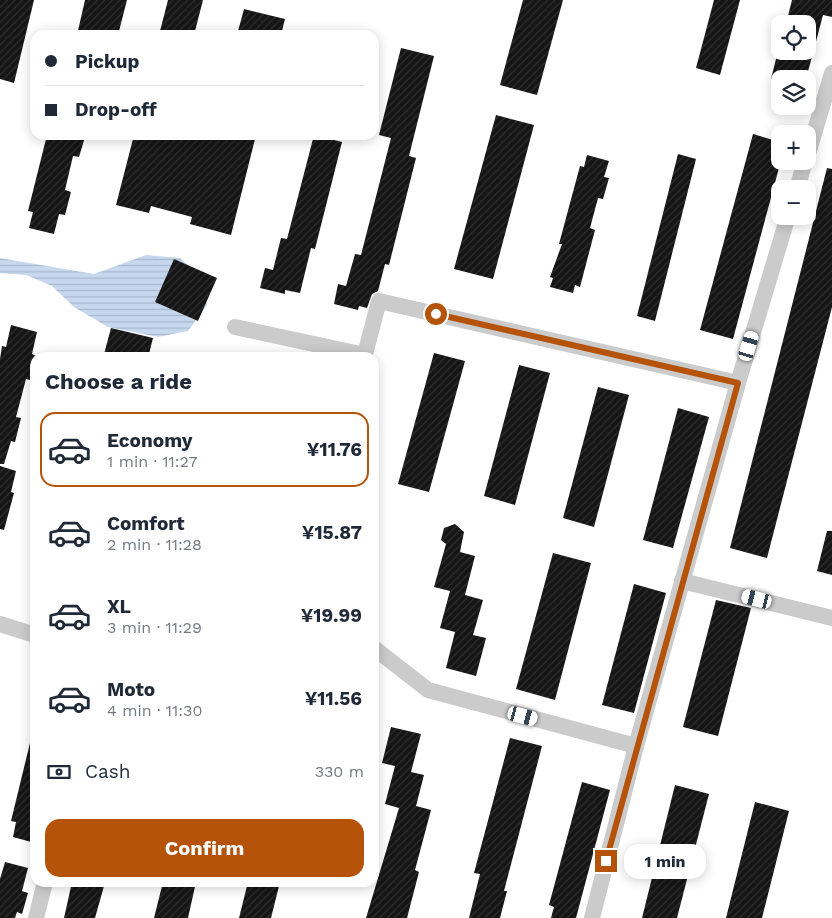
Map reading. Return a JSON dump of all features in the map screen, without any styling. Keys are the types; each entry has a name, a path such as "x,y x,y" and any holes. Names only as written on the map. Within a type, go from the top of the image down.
{"street":[{"path":"816,127 832,73"},
{"path":"592,918 636,746 682,580 785,225"},
{"path":"366,352 379,301 738,383"},
{"path":"235,327 347,352"},
{"path":"682,580 832,618"},
{"path":"0,624 30,633"},
{"path":"379,652 428,690 636,746"},
{"path":"36,918 44,887"}],"water":[{"path":"146,255 180,258 203,279 207,305 188,331 158,337 108,327 74,307 52,286 26,275 0,273 0,258 94,274"}],"building":[{"path":"0,0 34,0 14,83 0,79"},
{"path":"85,0 127,0 119,30 78,30"},
{"path":"168,0 203,0 195,30 160,30"},
{"path":"523,0 563,0 537,95 500,85"},
{"path":"714,0 740,0 720,75 696,68"},
{"path":"792,0 832,0 832,17 823,15 816,41 816,15 788,15"},
{"path":"244,9 285,19 282,30 238,30"},
{"path":"401,48 434,56 409,156 416,158 389,265 385,264 378,291 372,294 367,308 359,306 358,310 334,304 338,284 346,286 355,254 361,255 391,138 379,135"},
{"path":"776,60 811,60 808,70 773,70"},
{"path":"496,115 534,125 493,279 454,269"},
{"path":"753,134 771,139 771,170 778,170 776,180 771,180 771,198 733,339 700,330"},
{"path":"46,140 84,140 79,157 73,156 65,190 71,192 65,215 59,214 54,234 29,228 33,212 28,211"},
{"path":"133,140 255,140 231,235 190,224 192,217 151,206 149,213 116,205"},
{"path":"313,140 342,142 315,249 311,248 300,293 285,290 285,294 260,288 265,268 273,270 281,238 287,239"},
{"path":"678,154 696,159 655,321 637,316"},
{"path":"587,155 609,161 604,177 609,178 603,199 598,198 590,228 595,230 580,287 575,285 573,293 550,287 553,278 550,277 562,244 559,244 580,166 584,167"},
{"path":"827,168 832,169 832,307 767,558 730,548 812,225 816,225 816,211"},
{"path":"174,259 217,278 198,321 155,302"},
{"path":"11,325 37,332 32,352 30,352 30,380 26,379 16,417 21,418 15,442 11,441 4,464 0,464 0,359 2,346 6,347"},
{"path":"111,328 153,338 150,352 105,352"},
{"path":"434,353 465,361 429,492 398,484"},
{"path":"519,365 550,373 515,505 484,496"},
{"path":"598,387 629,395 594,527 563,518"},
{"path":"678,408 709,417 673,548 643,540"},
{"path":"0,466 16,471 11,492 14,493 4,530 0,529"},
{"path":"455,524 464,532 460,552 475,556 465,595 483,600 473,635 486,638 476,676 446,668 455,632 440,628 450,591 434,587 446,544 441,540 444,528"},
{"path":"827,531 832,531 832,575 817,571"},
{"path":"553,553 591,563 555,700 516,689"},
{"path":"634,584 666,593 634,713 602,705"},
{"path":"716,600 751,608 718,736 683,727"},
{"path":"391,727 421,734 411,772 424,775 416,806 431,810 415,870 419,872 407,918 366,918 375,887 379,887 379,875 399,808 385,804 395,766 382,763"},
{"path":"510,738 542,746 504,891 507,891 500,918 469,918 480,874 474,873"},
{"path":"30,743 30,842 13,837 16,822 11,821"},
{"path":"582,782 610,790 576,918 551,918 554,907 549,905"},
{"path":"675,785 709,794 677,918 642,918"},
{"path":"755,802 789,811 762,918 726,918"},
{"path":"5,862 28,868 22,891 28,893 22,914 17,912 15,918 0,918 0,879"},
{"path":"71,887 104,887 95,918 64,918"},
{"path":"162,887 195,887 188,918 154,918"},
{"path":"247,887 279,887 271,918 239,918"}],"route":[{"path":"436,314 738,383 641,728 606,861"}]}
